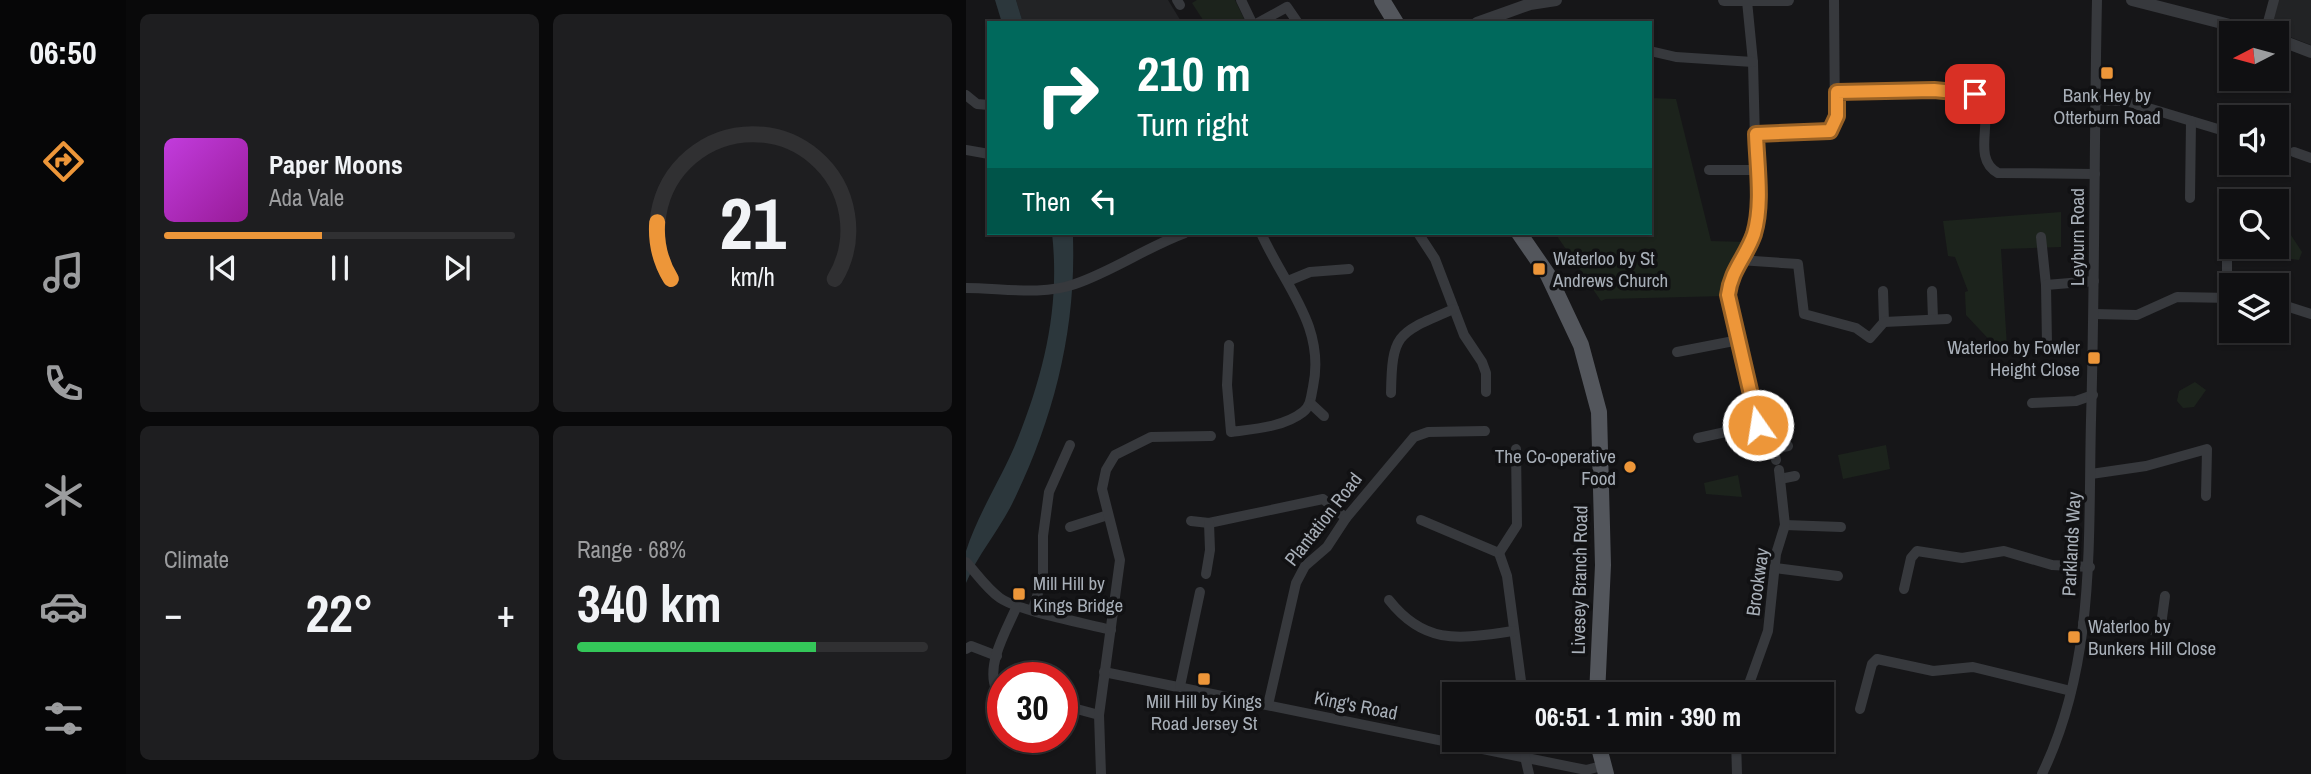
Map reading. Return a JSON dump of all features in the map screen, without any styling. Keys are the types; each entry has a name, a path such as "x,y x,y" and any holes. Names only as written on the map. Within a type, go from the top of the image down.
{"main road":[{"path":"1382,0 1395,21"},
{"name":"Livesey Branch Road","path":"1520,235 1548,275 1581,345 1600,412 1603,565 1598,682"},
{"path":"1600,752 1604,770"}],"street":[{"path":"1241,0 1251,21"},
{"path":"1483,21 1530,4 1556,0"},
{"path":"1724,0 1788,0"},
{"path":"1756,134 1830,131 1837,116 1834,0"},
{"name":"Leyburn Road","path":"2091,474 2096,0"},
{"path":"2132,0 2219,22"},
{"path":"2267,21 2274,0"},
{"path":"1747,1 1753,62 1757,218 1753,237 1730,277 1728,295 1758,425"},
{"path":"1262,21 1287,7 1297,21"},
{"path":"2289,44 2311,52"},
{"path":"1652,51 1676,57 1753,62"},
{"path":"1837,92 1934,90 1975,94 1984,108 1985,154 1993,170 1998,173 2095,174"},
{"path":"966,95 977,104 987,105"},
{"path":"2096,100 2125,101 2219,129"},
{"path":"2190,198 2191,121"},
{"path":"966,150 987,153"},
{"path":"2294,152 2311,158"},
{"path":"1709,170 1757,170"},
{"path":"1148,235 1150,246"},
{"path":"966,288 1051,290 1076,284 1150,246 1180,235"},
{"path":"1101,774 1098,715 1120,560 1101,489 1115,455 1151,437 1221,434 1273,425 1304,411 1310,403 1315,378 1312,328 1262,235"},
{"path":"1419,235 1435,259 1464,335 1482,362 1486,373 1486,392"},
{"path":"2041,237 2046,285 2047,344"},
{"path":"1739,260 1798,264 1804,314 1856,328 1870,338 1884,322 1883,291"},
{"path":"1289,281 1310,272 1349,269"},
{"path":"2046,285 2094,281"},
{"path":"1931,291 1933,319"},
{"path":"2094,314 2137,315 2177,297 2219,298"},
{"path":"2289,307 2311,313"},
{"path":"1391,393 1392,351 1402,336 1422,323 1454,309"},
{"path":"1884,322 1947,319"},
{"path":"1677,352 1739,340"},
{"path":"1221,434 1229,345"},
{"path":"2032,403 2076,401 2093,396"},
{"path":"1310,403 1324,416"},
{"path":"1698,439 1769,424 1777,465 1794,476"},
{"name":"Plantation Road","path":"1268,705 1296,583 1305,566 1327,547 1346,518 1413,437 1428,432 1485,431"},
{"path":"1033,609 1043,577 1043,536 1049,492 1070,445"},
{"path":"1777,465 1788,446"},
{"path":"1499,553 1517,525 1516,449"},
{"name":"Parklands Way","path":"2042,774 2057,744 2071,691 2083,623 2090,567 2091,474 2146,466 2207,449 2206,496"},
{"name":"Brookway","path":"1750,682 1768,631 1777,549 1785,525 1777,465"},
{"path":"1191,521 1209,523 1323,499 1346,518"},
{"path":"1070,527 1108,514"},
{"path":"1421,520 1499,553 1507,576 1521,682"},
{"path":"1206,574 1210,550 1209,523"},
{"path":"1785,525 1841,527"},
{"path":"1904,589 1911,558 1917,551 1962,558 2004,551 2052,565 2090,567"},
{"path":"966,562 993,594 1017,608 1033,609 1111,630"},
{"path":"1775,568 1838,576"},
{"path":"1180,686 1200,592"},
{"path":"2083,623 2155,631 2161,625 2165,596"},
{"path":"1389,600 1402,616 1435,634 1455,639 1514,631"},
{"path":"996,662 1017,608"},
{"path":"966,649 971,646 997,656"},
{"path":"1860,709 1871,668 1877,659 1933,671 1973,667 2071,691"},
{"name":"King's Road","path":"1104,672 1507,754 1604,770"},
{"path":"1078,709 1098,715"},
{"path":"1736,752 1737,774"},
{"path":"1525,757 1529,774"}],"shaded area":[{"path":"995,0 1016,0 1022,21 1001,21"},
{"path":"1016,0 1168,0 1181,21 1022,21"},
{"path":"1197,0 1235,0 1245,21 1204,21 1192,3"},
{"path":"2272,0 2311,0 2311,45 2289,37 2289,21 2272,21"},
{"path":"1652,98 1676,99 1711,241 1747,242 1726,296 1601,301 1556,235 1652,235"},
{"path":"2061,212 2061,247 2001,249 2007,347 1996,347 1966,315 1965,292 1968,291 1955,257 1948,256 1943,221"},
{"path":"2289,232 2302,252 2299,260 2289,259"},
{"path":"1052,235 1073,235 1070,308 1059,375 1027,473 966,583 966,551 1018,438 1043,362 1052,312"},
{"path":"2195,382 2206,390 2194,407 2183,408 2177,401 2179,391"},
{"path":"1886,445 1890,469 1843,479 1838,455"},
{"path":"1738,475 1742,497 1706,494 1704,483"}],"place":[{"name":"Bank Hey by Otterburn Road","path":"2107,73"},
{"name":"Waterloo by St Andrews Church","path":"1539,269"},
{"name":"Waterloo by Fowler Height Close","path":"2094,358"},
{"name":"The Co-operative Food","path":"1630,467"},
{"name":"Mill Hill by Kings Bridge","path":"1019,594"},
{"name":"Waterloo by Bunkers Hill Close","path":"2074,637"},
{"name":"Mill Hill by Kings Road Jersey St","path":"1204,679"}],"route":[{"path":"1758,425 1728,295 1730,277 1753,237 1757,218 1756,134 1830,131 1837,116 1837,92 1934,90 1975,94"}]}
